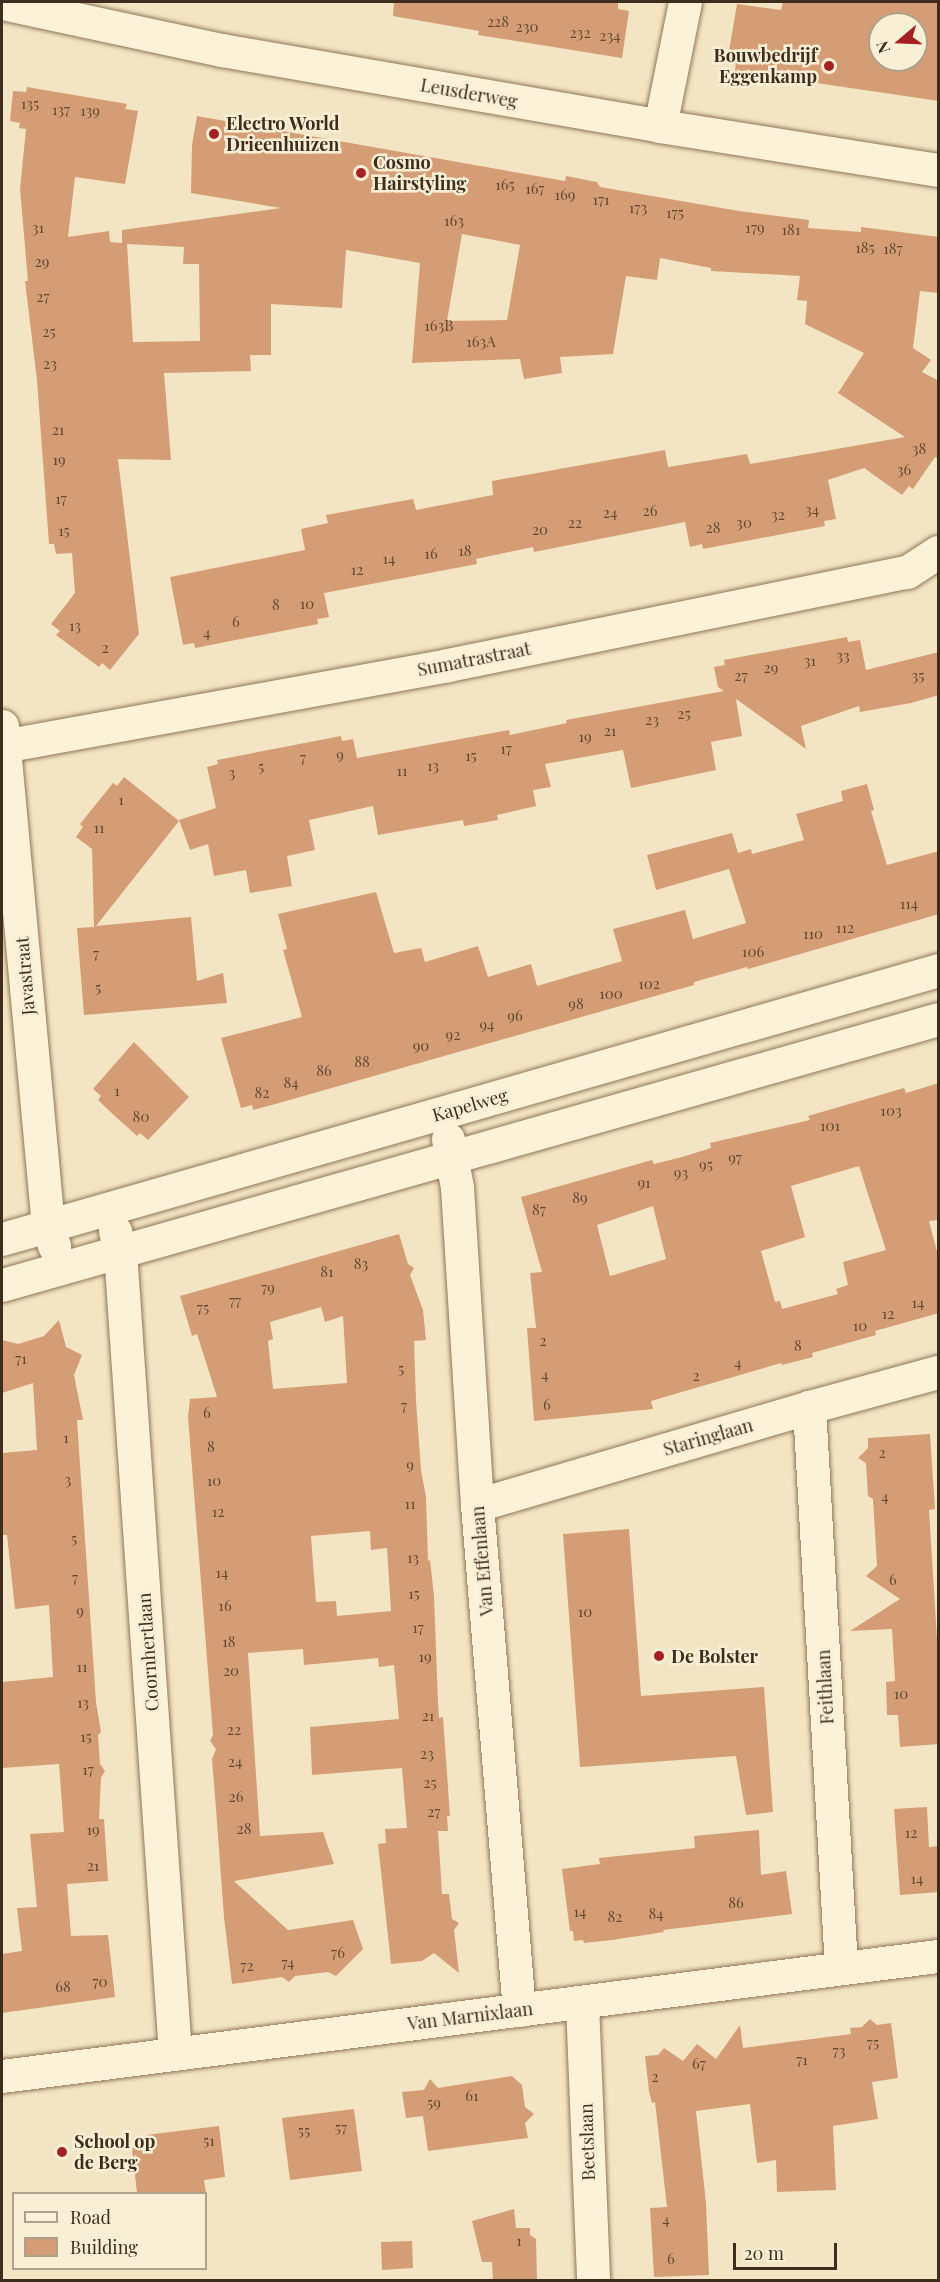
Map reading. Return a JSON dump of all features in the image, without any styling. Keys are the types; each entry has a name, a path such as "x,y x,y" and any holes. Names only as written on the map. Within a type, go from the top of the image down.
{"street":[{"path":"660,126 685,2"},
{"name":"Leusderweg","path":"8,3 222,50 660,126 939,170"},
{"name":"Sumatrastraat","path":"2,736 448,665 907,572 939,552"},
{"name":"Javastraat","path":"2,736 48,1227 60,1269"},
{"name":"Kapelweg","path":"2,1239 939,970"},
{"path":"2,1285 454,1159 939,1019"},
{"name":"Van Effenlaan","path":"442,1114 454,1159 477,1505 519,2010"},
{"name":"Coornhertlaan","path":"109,1209 120,1251 176,2053"},
{"name":"Staringlaan","path":"477,1505 809,1407 939,1372"},
{"name":"Feithlaan","path":"809,1407 841,1967"},
{"name":"Van Marnixlaan","path":"2,2076 939,1956"},
{"name":"Beetslaan","path":"582,2003 593,2280"}],"building":[{"path":"394,2 618,2 618,9 629,11 622,58 478,35 479,31 393,16"},
{"path":"783,2 939,2 939,101 735,71 737,52 729,51 737,4 781,10"},
{"path":"27,87 127,104 125,109 138,111 125,184 75,177 68,237 109,231 110,242 122,243 122,230 281,208 191,193 192,145 197,116 565,181 566,176 597,182 600,187 739,211 809,220 808,228 861,232 861,227 939,237 939,293 920,291 913,348 931,360 922,372 939,381 939,459 935,457 913,489 909,486 902,495 864,468 828,480 836,519 824,521 825,526 703,549 702,544 690,547 685,522 534,552 533,547 476,559 477,564 324,593 329,617 317,619 318,624 195,648 194,643 183,645 170,577 305,550 301,529 328,523 326,515 413,499 416,510 493,495 492,481 665,450 668,467 747,454 750,464 905,437 838,393 864,353 805,324 807,301 797,300 800,276 711,271 711,268 660,258 657,280 626,276 613,354 560,357 562,373 524,379 520,359 412,363 420,263 346,250 342,308 271,304 271,355 250,355 251,371 164,373 171,460 118,459 139,634 110,670 102,663 99,667 56,635 60,631 51,624 75,593 72,553 56,554 54,544 49,544 37,380 25,281 28,281 20,189 26,129 19,128 20,123 10,121 13,91 26,92","holes":["462,234 520,245 507,320 447,321","127,244 184,247 183,264 199,264 200,341 133,342"]},
{"path":"847,637 848,642 860,640 866,670 939,652 939,695 911,703 860,712 859,706 801,726 806,749 736,699 742,736 711,742 716,770 631,788 623,750 545,764 551,787 533,790 536,806 497,815 498,820 464,826 463,820 378,835 373,806 309,820 315,850 287,856 292,886 250,893 246,870 214,876 208,844 190,850 179,820 216,808 207,767 218,764 217,760 341,736 342,741 353,739 357,758 509,730 510,735 567,723 566,720 724,691 718,687 714,667 725,665 724,660"},
{"path":"124,777 179,821 96,926 191,917 197,981 223,973 227,1003 84,1015 77,928 94,927 92,849 76,837 83,827 80,824 113,783 117,786"},
{"path":"867,784 874,810 871,811 887,865 939,851 939,914 748,969 747,967 694,982 694,985 279,1103 253,1110 252,1105 241,1108 221,1038 302,1017 283,950 287,949 278,914 376,892 394,953 421,948 425,962 478,946 488,977 531,964 537,986 622,961 613,929 685,910 693,939 746,923 729,869 656,890 647,855 732,833 738,853 751,849 752,854 804,840 796,814 843,801 841,791"},
{"path":"134,1042 189,1097 148,1140 140,1133 137,1136 117,1118 98,1100 101,1096 93,1089"},
{"path":"939,1083 939,1220 929,1221 939,1259 939,1313 875,1331 876,1335 812,1353 813,1357 782,1365 781,1363 651,1401 653,1409 534,1421 527,1328 536,1328 530,1273 542,1272 521,1197 652,1160 654,1164 682,1157 711,1148 710,1143 810,1120 808,1116 904,1088 906,1093","holes":["859,1166 886,1250 843,1262 848,1285 836,1289 838,1294 782,1309 780,1301 775,1302 761,1251 805,1237 791,1186","653,1206 666,1259 610,1276 597,1225"]},
{"path":"399,1234 408,1264 414,1268 410,1275 423,1310 426,1340 414,1341 416,1401 421,1470 426,1497 428,1561 430,1560 434,1596 439,1718 443,1717 450,1816 447,1816 448,1831 438,1831 442,1894 449,1894 452,1919 459,1923 454,1930 459,1973 434,1953 422,1961 391,1964 378,1844 386,1843 385,1829 407,1828 402,1768 312,1775 310,1727 399,1719 394,1665 379,1667 378,1658 304,1665 303,1649 248,1653 260,1836 323,1832 334,1864 234,1881 288,1930 353,1920 363,1949 336,1976 328,1972 295,1976 289,1982 282,1977 232,1984 224,1917 212,1759 216,1749 210,1741 213,1735 188,1417 190,1399 217,1397 197,1334 192,1336 180,1296","holes":["321,1307 325,1322 343,1316 347,1383 273,1389 268,1341 273,1339 270,1322","370,1531 371,1550 387,1548 391,1611 337,1616 336,1601 316,1602 311,1536"]},
{"path":"59,1320 66,1347 82,1355 74,1375 83,1420 77,1420 96,1702 101,1732 98,1735 100,1764 105,1771 101,1778 99,1819 104,1819 108,1881 67,1884 71,1936 108,1935 115,1997 2,2013 2,1954 22,1951 17,1908 37,1907 30,1834 64,1832 59,1764 2,1768 2,1682 53,1677 49,1605 15,1609 7,1535 2,1535 2,1453 37,1450 33,1383 2,1393 2,1340 18,1344 44,1336"},
{"path":"930,1434 935,1509 929,1510 939,1671 939,1744 900,1747 898,1715 887,1715 886,1682 895,1681 892,1629 850,1631 900,1599 866,1576 877,1566 873,1499 868,1496 866,1463 858,1458 868,1448 868,1438"},
{"path":"629,1529 641,1696 764,1687 773,1812 746,1815 736,1756 580,1767 563,1534"},
{"path":"927,1807 929,1847 939,1846 939,1892 900,1895 894,1809"},
{"path":"759,1830 761,1875 786,1871 792,1914 663,1930 664,1932 612,1940 584,1943 583,1940 574,1941 573,1931 570,1931 562,1869 600,1864 599,1858 695,1848 694,1836"},
{"path":"870,2019 877,2025 891,2023 898,2078 872,2082 878,2119 833,2126 836,2190 777,2192 776,2160 757,2163 750,2104 696,2111 706,2203 709,2275 654,2277 650,2208 667,2207 655,2102 652,2103 649,2091 645,2056 658,2055 664,2048 683,2061 697,2044 716,2059 740,2025 743,2048 851,2034 850,2028 862,2027"},
{"path":"512,2076 522,2085 525,2107 534,2114 525,2123 528,2138 428,2151 423,2116 406,2118 402,2092 424,2090 430,2079 438,2088"},
{"path":"354,2109 362,2171 290,2180 282,2118"},
{"path":"219,2126 225,2177 204,2180 206,2192 137,2192 132,2148 147,2146 146,2135"},
{"path":"514,2209 516,2228 530,2228 530,2235 536,2239 537,2280 493,2280 492,2262 482,2262 472,2221"},
{"path":"412,2241 413,2268 382,2270 381,2242"}],"place":[{"name":"Bouwbedrijf Eggenkamp","path":"829,66"},
{"name":"Electro World Drieenhuizen","path":"214,134"},
{"name":"Cosmo Hairstyling","path":"361,173"},
{"name":"De Bolster","path":"659,1656"},
{"name":"School op de Berg","path":"62,2152"}]}
